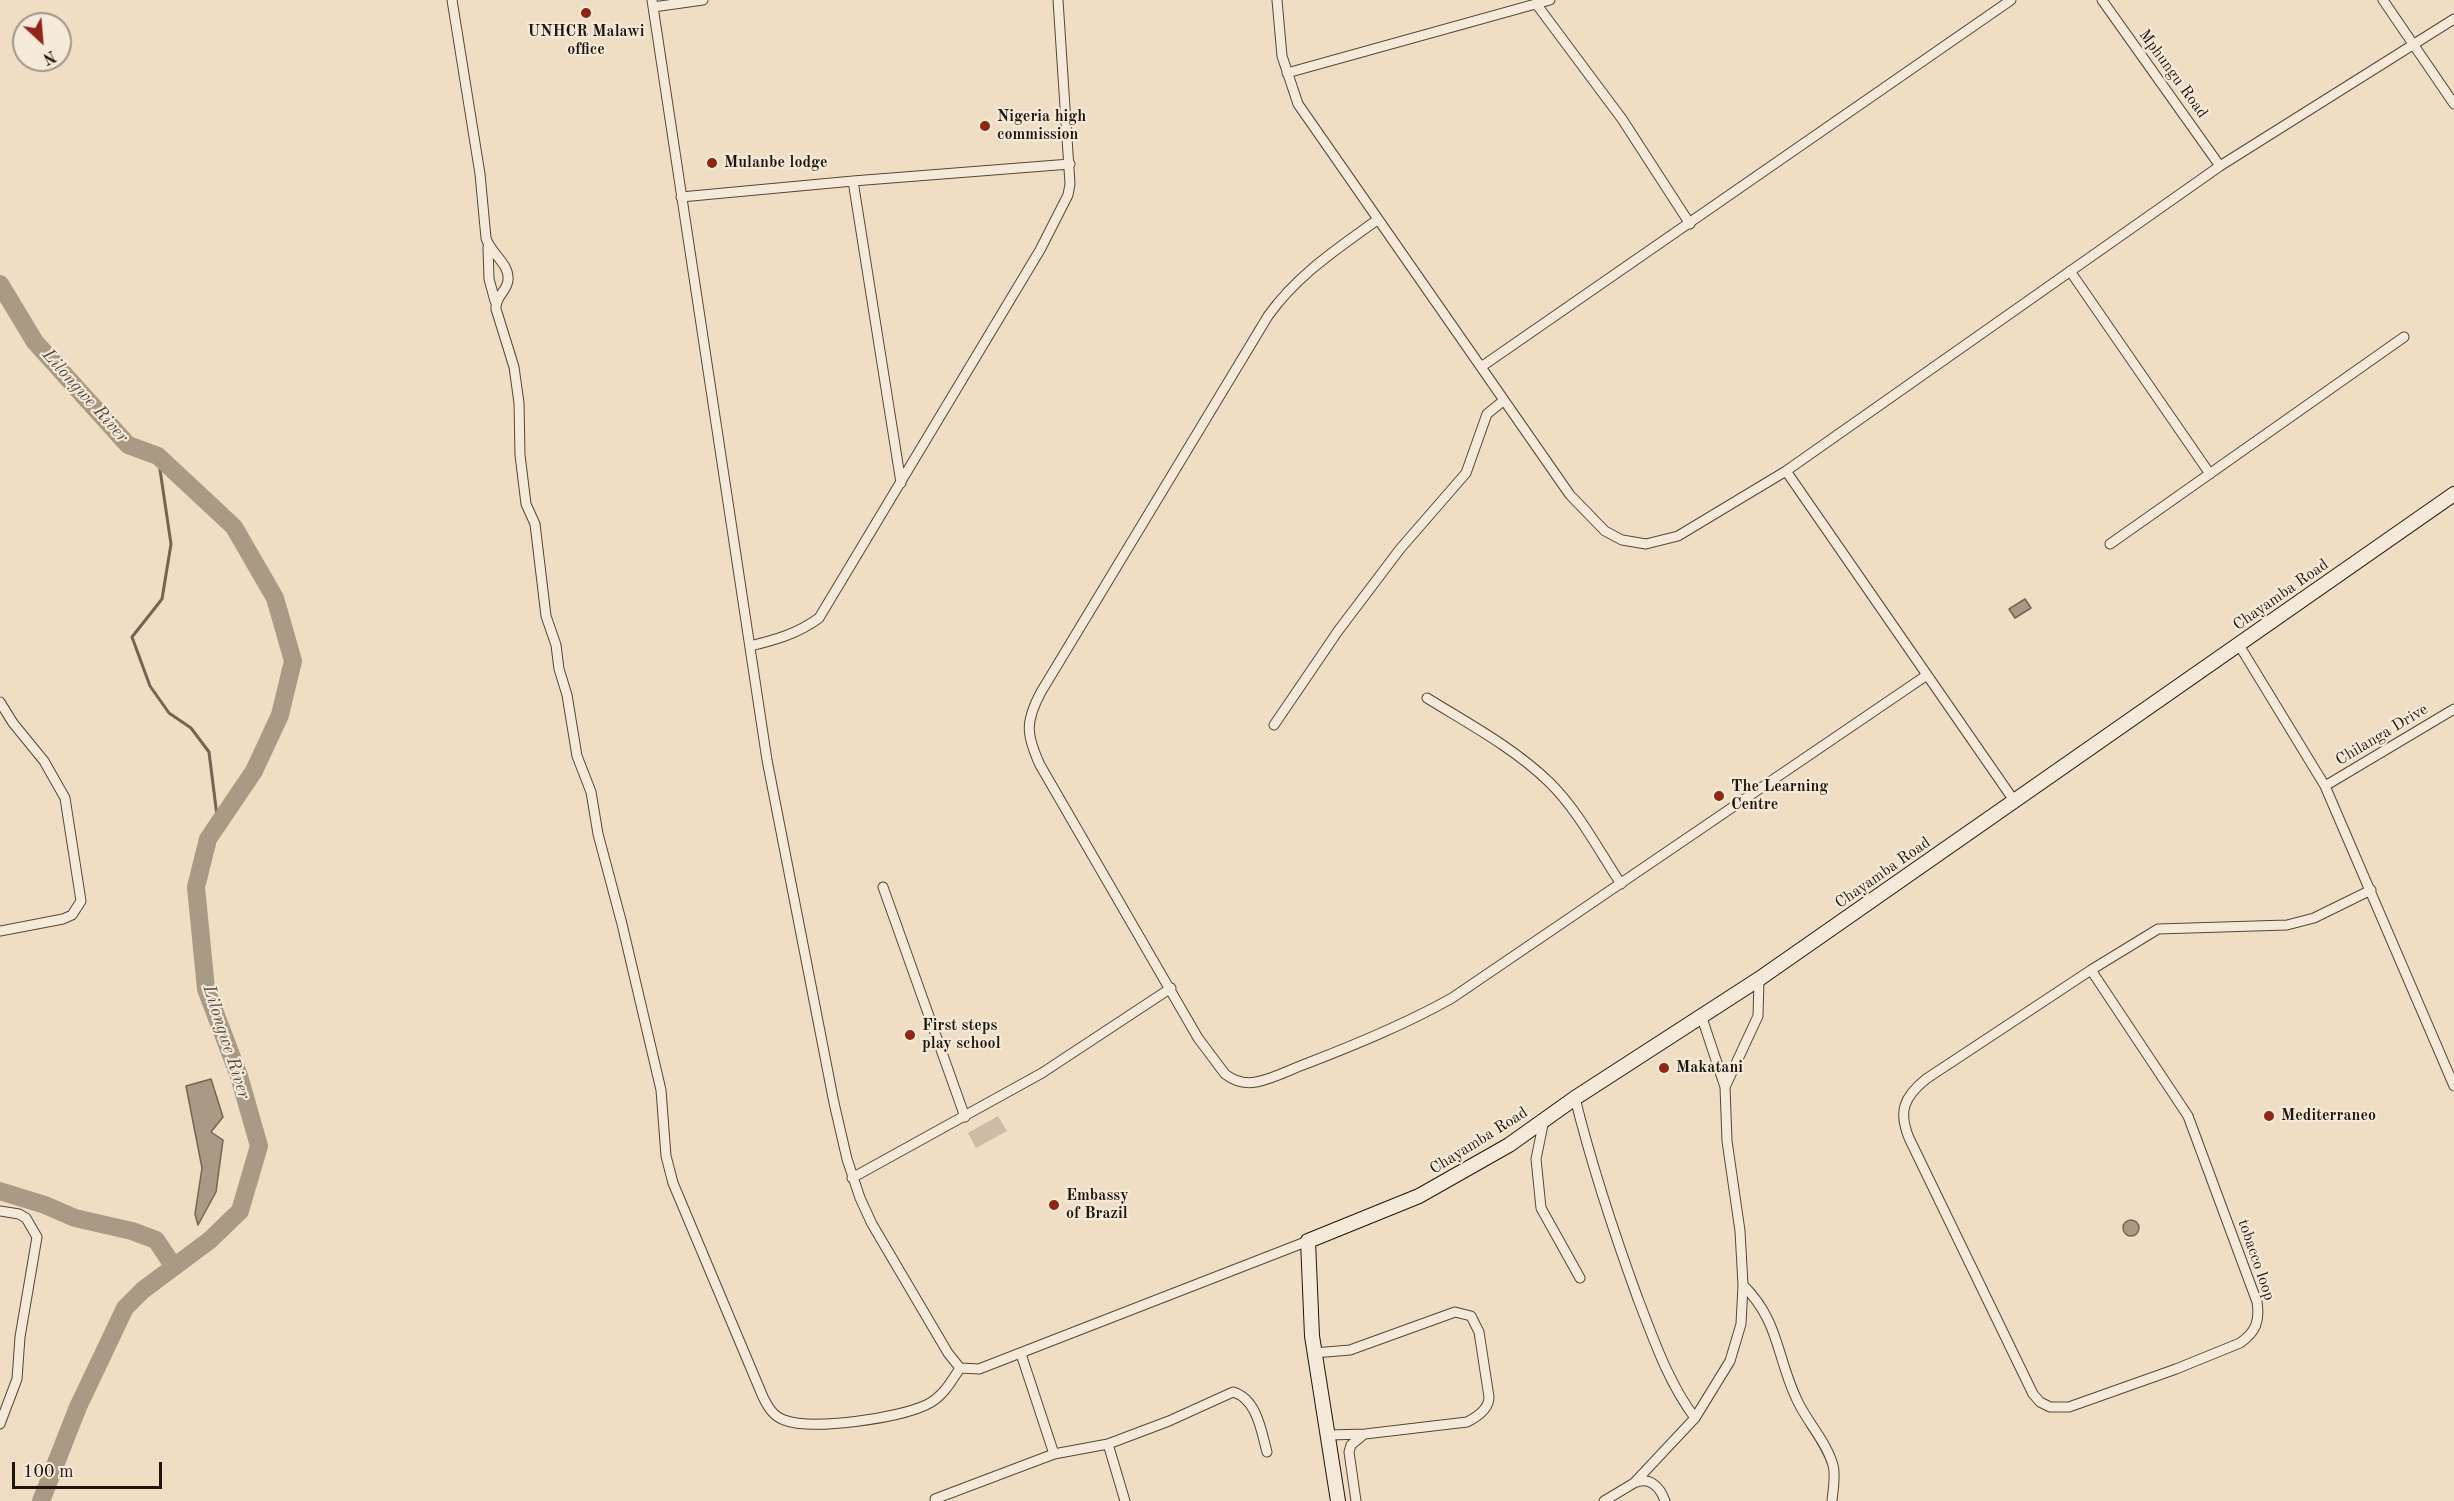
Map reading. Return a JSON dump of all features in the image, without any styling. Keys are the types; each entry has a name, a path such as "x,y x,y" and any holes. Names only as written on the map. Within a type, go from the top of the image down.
{"street":[{"path":"452,0 489,246 489,279 515,376 526,504 535,524 546,616 556,645 577,756 591,792 598,834 661,1090 666,1156 677,1193 762,1397 769,1409 786,1421 808,1423 873,1421 927,1405 945,1390 960,1368"},
{"path":"703,0 653,3 767,760 834,1103 852,1178 872,1224 948,1353 960,1368 979,1369 1021,1354 1308,1241 1314,1353 1338,1501"},
{"path":"750,646 784,637 805,628 819,618 1040,250 1068,195 1070,164 1058,0"},
{"path":"1277,0 1282,56 1298,104 1503,401 1588,516 1605,531 1622,540 1646,544 1678,536 1786,471 2220,166 2454,19"},
{"path":"1287,73 1550,0"},
{"path":"1480,367 2011,0"},
{"name":"Mphungu Road","path":"2102,0 2220,166"},
{"path":"2383,0 2454,104"},
{"path":"1537,5 1622,119 1690,224"},
{"path":"681,197 1070,164"},
{"path":"852,181 901,483"},
{"path":"1377,220 1313,266 1285,291 1268,315 1041,692 1029,717 1030,741 1040,765 1198,1038 1231,1079 1257,1082 1420,1016 1452,998 1927,675"},
{"path":"489,246 507,271 508,280 495,301"},
{"path":"2070,271 2210,474"},
{"path":"2110,544 2404,337"},
{"path":"1274,725 1338,631 1400,549 1466,473 1487,414 1503,401"},
{"path":"1786,471 2014,802"},
{"name":"Chayamba Road","path":"1308,1241 1434,1189 1509,1145 1575,1098 1759,979 2454,494"},
{"path":"2239,645 2325,786 2454,1086"},
{"path":"1427,698 1518,755 1550,783 1568,805 1621,884"},
{"path":"0,703 44,761 65,798 81,901 72,915 63,919 0,931"},
{"name":"Chilanga Drive","path":"2325,786 2454,709"},
{"path":"883,886 965,1117"},
{"name":"tobacco loop","path":"2091,970 2188,1116 2257,1302 2258,1317 2255,1330 2240,1343 2118,1390 2069,1407 2057,1408 2044,1404 2033,1394 1909,1138 1902,1116 1909,1094 1926,1079 2091,970 2158,929 2287,925 2314,918 2371,890"},
{"path":"1725,1087 1732,1067 1758,1016 1759,979"},
{"path":"852,1178 965,1117 1080,1049 1171,988"},
{"path":"1634,1483 1695,1418 1730,1361 1741,1324 1743,1285 1740,1231 1727,1142 1725,1087 1702,1018"},
{"path":"1575,1098 1604,1201 1640,1302 1672,1384 1695,1418"},
{"path":"1544,1120 1536,1159 1541,1208 1580,1278"},
{"path":"0,1211 19,1214 26,1218 37,1237 20,1337 18,1379 0,1424"},
{"path":"1743,1285 1766,1312 1788,1381 1798,1404 1830,1456 1835,1479 1832,1501"},
{"path":"1314,1353 1350,1350 1455,1312 1466,1313 1474,1320 1479,1332 1489,1396 1487,1407 1467,1422 1365,1434 1329,1435"},
{"path":"1021,1354 1053,1454"},
{"path":"935,1499 1053,1454 1108,1444 1169,1421 1233,1392 1240,1394 1252,1407 1267,1452"},
{"path":"1356,1501 1349,1452 1351,1445 1365,1434"},
{"path":"1108,1444 1125,1501"},
{"path":"1604,1501 1641,1480 1653,1483 1662,1492 1665,1501"}],"shaded area":[{"path":"2025,599 2031,608 2015,618 2009,609"},
{"path":"211,1079 223,1117 211,1132 223,1140 216,1192 198,1225 195,1214 202,1168 186,1086"},
{"path":"998,1116 1007,1131 976,1148 968,1133"},
{"path":"2131,1220 2137,1222 2139,1228 2137,1234 2131,1236 2125,1234 2123,1228 2125,1222"}],"waterway":[{"name":"Lilongwe River","path":"0,284 35,342 128,445 158,456 234,527 275,598 293,661 280,715 254,771 208,839 196,887 206,989 239,1076 259,1146 240,1211 210,1240 143,1290 125,1308 78,1407 41,1501"},
{"path":"158,456 171,544 162,599 132,637 150,686 169,713 191,728 209,752 218,824"},
{"path":"0,1191 45,1205 75,1218 132,1231 156,1240 174,1267"}],"place":[{"name":"UNHCR Malawi office","path":"586,13"},
{"name":"Nigeria high commission","path":"985,126"},
{"name":"Mulanbe lodge","path":"712,163"},
{"name":"The Learning Centre","path":"1719,796"},
{"name":"First steps play school","path":"910,1035"},
{"name":"Makatani","path":"1664,1068"},
{"name":"Mediterraneo","path":"2269,1116"},
{"name":"Embassy of Brazil","path":"1054,1205"}]}
